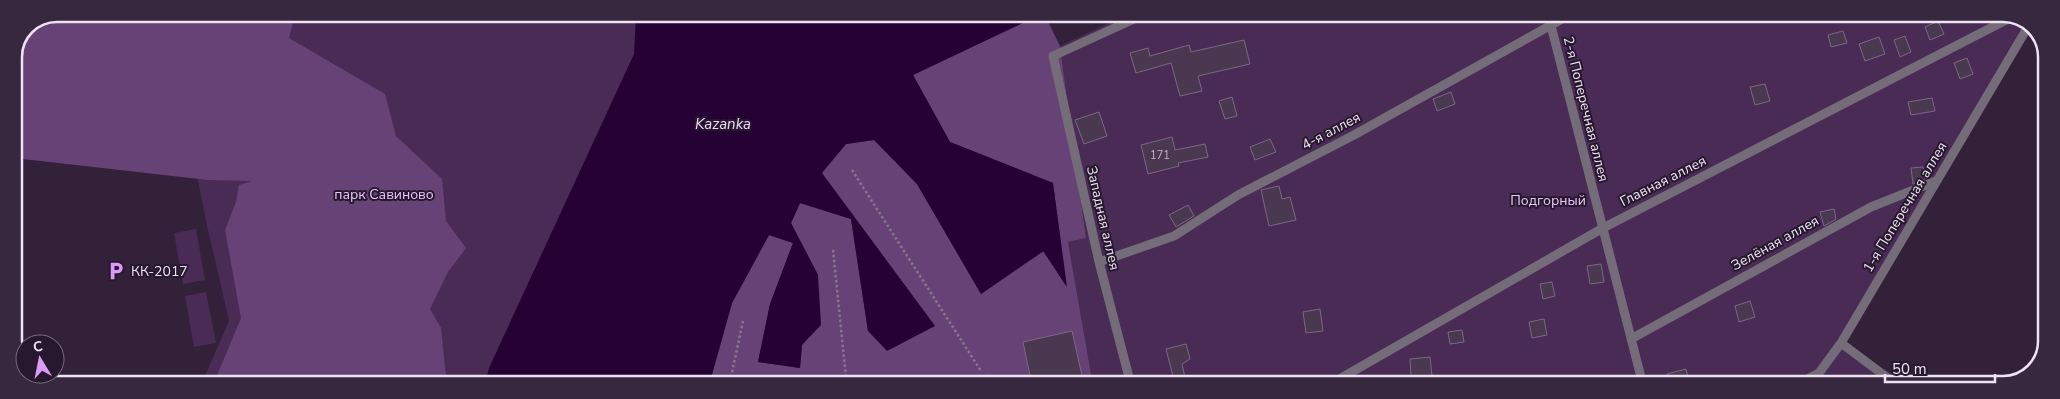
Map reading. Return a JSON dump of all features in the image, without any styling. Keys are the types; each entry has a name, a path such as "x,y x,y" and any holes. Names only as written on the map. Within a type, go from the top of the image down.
{"lane":[{"name":"Западная аллея","path":"1125,23 1053,56 1099,262 1130,376"},
{"name":"4-я аллея","path":"1099,262 1174,236 1238,195 1354,135 1554,23"},
{"name":"Главная аллея","path":"1345,376 1602,228 1994,23"},
{"name":"2-я Поперечная аллея","path":"1550,25 1641,376"},
{"name":"1-я Поперечная аллея","path":"1813,376 1819,373 1841,343 2025,31"},
{"name":"Зелёная аллея","path":"1631,338 1871,207 1936,181"},
{"path":"1841,343 1885,376"}],"path":[{"path":"852,170 986,376"},
{"path":"833,250 846,376"},
{"path":"731,376 743,321"}],"green space":[{"path":"51,23 293,23 289,38 385,94 396,136 442,179 446,221 466,248 448,272 430,309 441,328 446,376 217,376 241,318 225,230 236,202 239,185 252,181 208,180 22,159 22,58 28,38 38,28"},
{"name":"парк Савиново","path":"167,23 655,23 504,376 205,376 229,321 206,221"},
{"path":"1022,23 1048,23 1060,46 1086,238 1068,242 1091,376 712,376 732,303 769,235 793,243 770,304 758,362 800,368 802,345 818,275 791,223 800,203 851,219 868,331 935,326 821,173 846,144 874,140 917,184 981,294 1044,251 1066,286 1053,183 950,142 913,75"},
{"name":"Подгорный","path":"1109,23 2007,23 2020,27 2027,33 2022,33 1841,343 1895,376 1091,376 1068,242 1086,237 1060,46"},
{"path":"196,229 205,280 183,284 174,233"},
{"path":"206,292 216,343 194,347 185,296"}],"water":[{"name":"Kazanka","path":"636,23 1023,23 913,75 950,142 1053,183 1067,287 1043,251 981,294 917,184 874,140 846,144 822,173 935,326 887,351 868,331 851,219 800,203 791,223 818,275 821,325 802,345 800,368 758,362 770,304 793,243 769,235 732,303 712,376 487,376 489,368 634,54"}],"building":[{"path":"1939,23 1944,34 1930,40 1925,27"},
{"path":"1843,31 1847,43 1831,47 1828,35"},
{"path":"1905,36 1911,52 1900,57 1894,40"},
{"path":"1879,37 1885,54 1865,61 1859,44"},
{"path":"1244,40 1250,64 1198,76 1202,91 1180,96 1171,63 1136,73 1130,53 1148,48 1150,56 1189,45 1191,52"},
{"path":"1967,58 1973,74 1960,79 1954,63"},
{"path":"1765,84 1770,101 1755,105 1750,87"},
{"path":"1451,92 1455,104 1437,111 1433,99"},
{"path":"1232,97 1237,116 1225,119 1219,101"},
{"path":"1932,98 1935,111 1911,115 1908,102"},
{"path":"1099,112 1107,136 1084,144 1075,120"},
{"path":"1172,137 1175,150 1205,144 1208,157 1178,163 1179,166 1148,174 1141,145"},
{"path":"1270,139 1276,152 1255,160 1250,147"},
{"path":"1923,167 1925,179 1913,184 1911,168"},
{"path":"1279,186 1282,199 1290,197 1296,220 1269,226 1261,190"},
{"path":"1188,205 1194,216 1176,227 1169,215"},
{"path":"1834,209 1836,219 1824,226 1820,212"},
{"path":"1601,264 1604,282 1590,284 1587,266"},
{"path":"1552,282 1555,296 1543,299 1540,284"},
{"path":"1750,301 1755,317 1739,322 1735,306"},
{"path":"1320,309 1323,331 1306,333 1303,312"},
{"path":"1544,319 1547,335 1532,338 1529,322"},
{"path":"1462,330 1464,342 1450,344 1448,332"},
{"path":"1072,331 1082,376 1030,376 1023,342"},
{"path":"1186,344 1190,359 1182,364 1185,376 1173,376 1166,349"},
{"path":"1430,357 1432,376 1411,376 1410,359"},
{"path":"1686,369 1688,376 1667,376 1667,374"}],"place":[{"name":"КК-2017","path":"116,271"}]}
